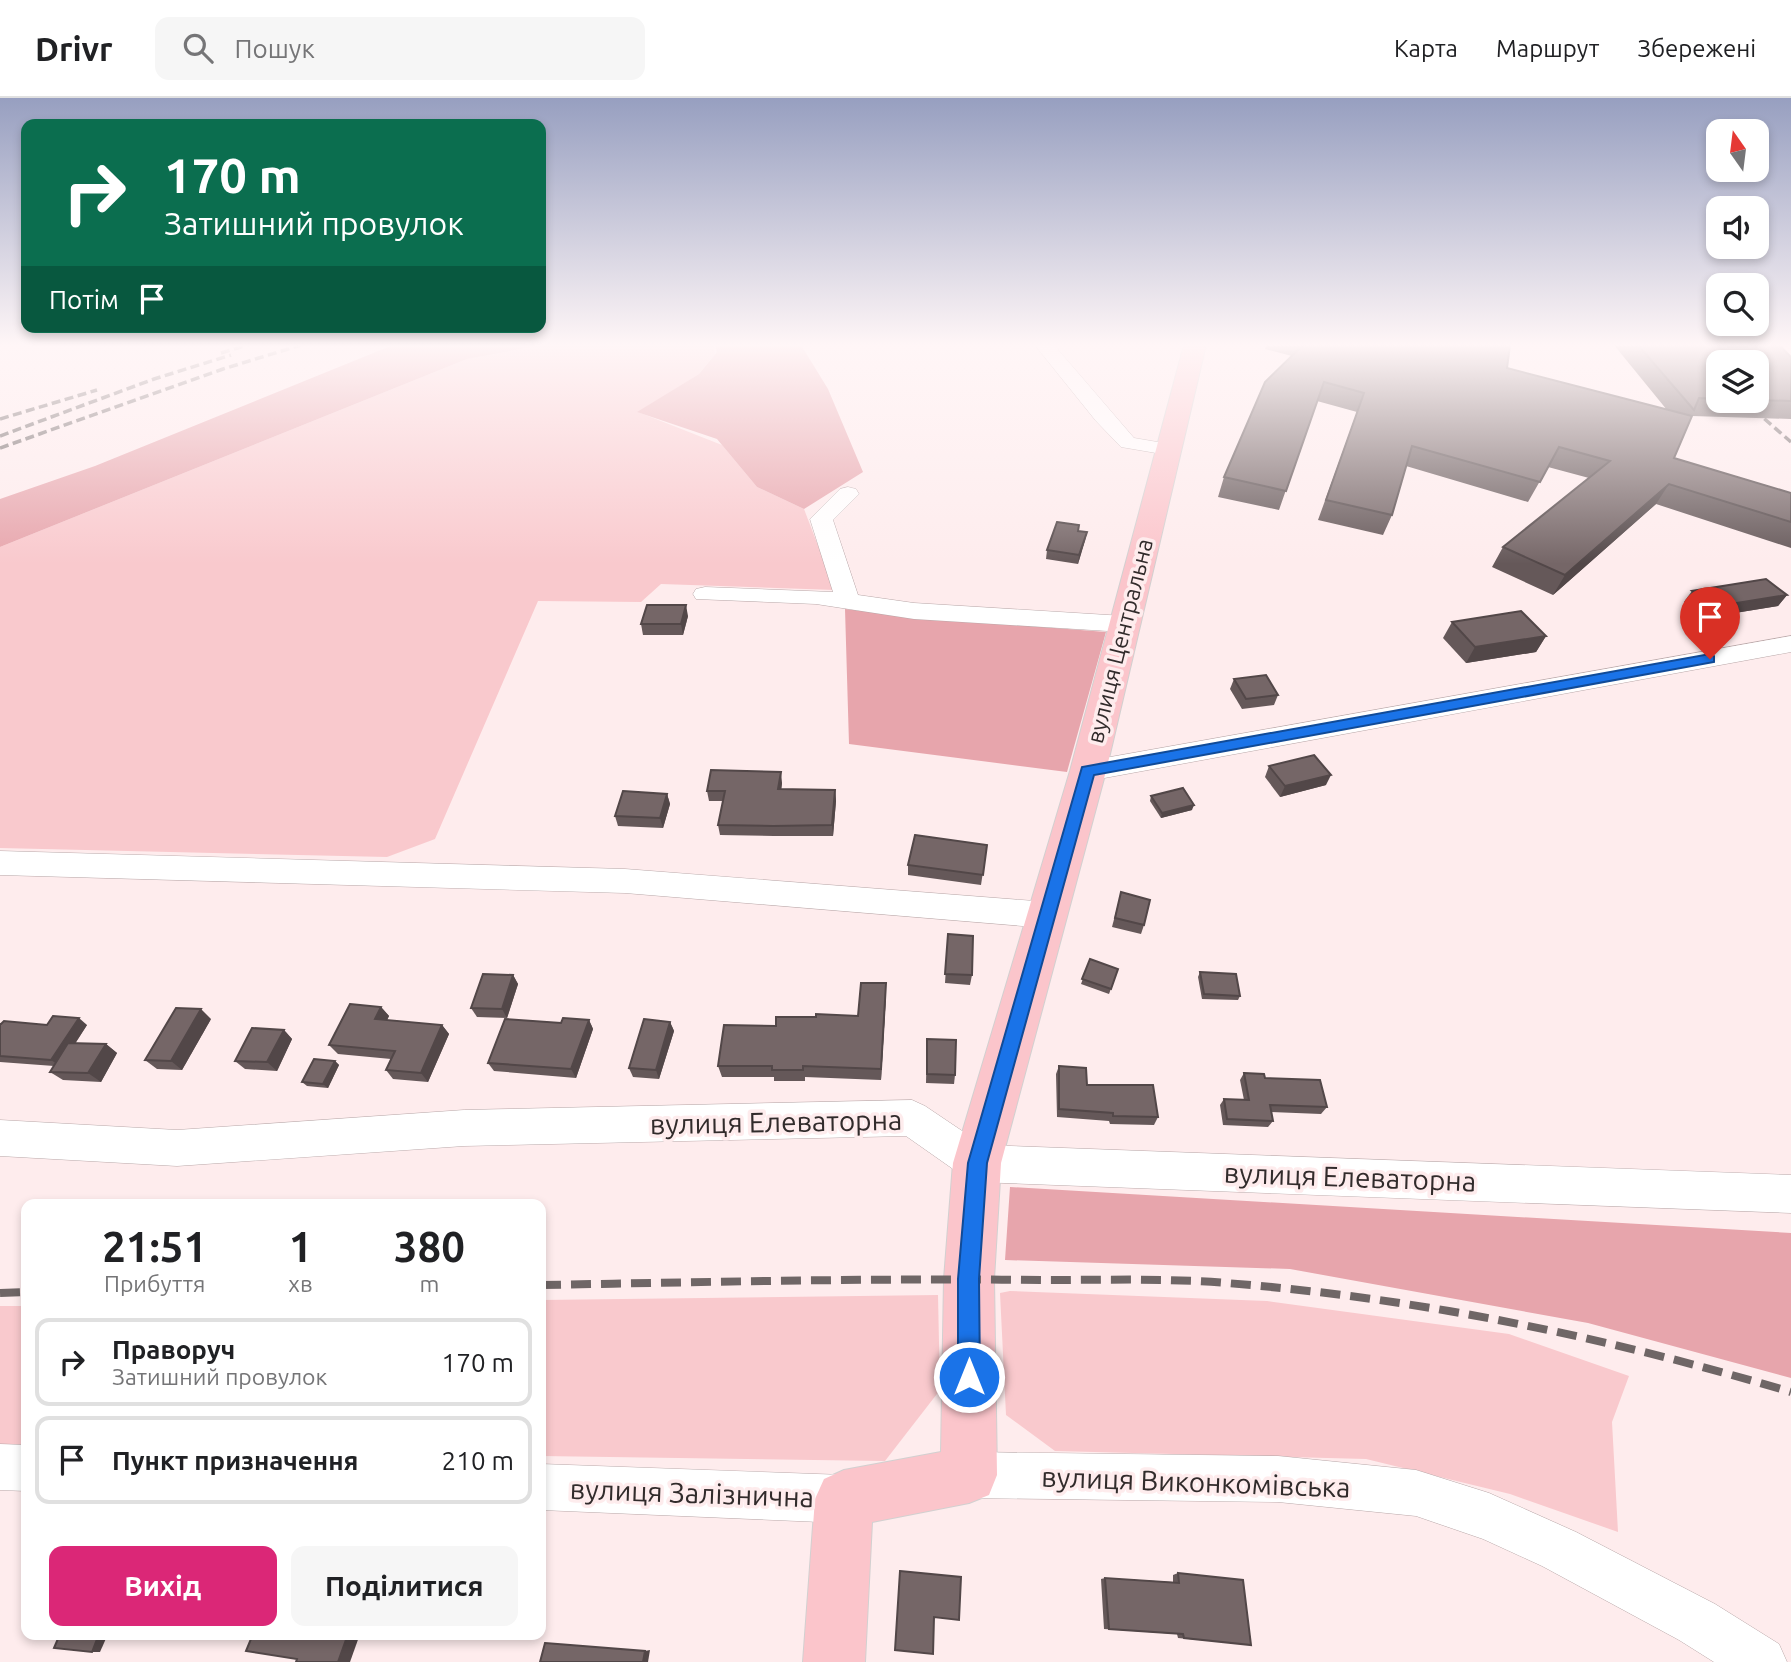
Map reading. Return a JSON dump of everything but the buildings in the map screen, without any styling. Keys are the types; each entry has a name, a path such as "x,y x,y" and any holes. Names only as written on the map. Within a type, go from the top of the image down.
{"main road":[{"name":"вулиця Центральна","path":"969,1475 969,1279 977,1163 1088,771 1176,418"},
{"path":"834,1662 844,1499 969,1475"}],"street":[{"path":"1104,418 1128,443 1168,449"},
{"path":"848,494 821,519 848,602"},
{"path":"705,594 816,597 915,611 1124,624"},
{"path":"1088,771 1791,644"},
{"path":"0,863 625,881 1047,915"},
{"name":"вулиця Елеваторна","path":"0,1138 177,1148 464,1128 912,1118 977,1163 1791,1194"},
{"path":"0,1467 21,1468"},
{"name":"вулиця Виконкомівська","path":"969,1475 1278,1479 1416,1493 1489,1517 1559,1549 1697,1622 1761,1662"},
{"name":"вулиця Залізнична","path":"546,1487 844,1499"}],"shaded area":[{"path":"213,418 320,418 0,547 0,499 95,466"},
{"path":"320,418 653,418 722,445 757,487 804,509 835,590 661,584 641,602 538,601 435,839 387,857 0,848 0,547"},
{"path":"655,418 840,418 863,472 804,509 757,487 717,439"},
{"path":"845,609 1106,632 1067,772 849,744"},
{"path":"1010,1187 1791,1233 1791,1378 1588,1323 1290,1269 1005,1260"},
{"path":"1010,1291 1267,1301 1509,1334 1629,1376 1612,1422 1618,1532 1510,1494 1366,1459 1055,1451 1006,1415 1000,1293"},
{"path":"938,1295 940,1390 885,1461 546,1456 546,1300"},
{"path":"0,1306 21,1306 21,1455 0,1455"}],"railway":[{"path":"0,436 49,418"},
{"path":"0,448 85,418"},
{"path":"1763,418 1791,442"},
{"path":"546,1285 917,1280 1157,1280 1226,1283 1369,1299 1511,1322 1652,1354 1791,1392"},
{"path":"0,1293 21,1292"}],"route":[{"path":"969,1377 969,1279 977,1163 1088,771 1710,659"}]}
